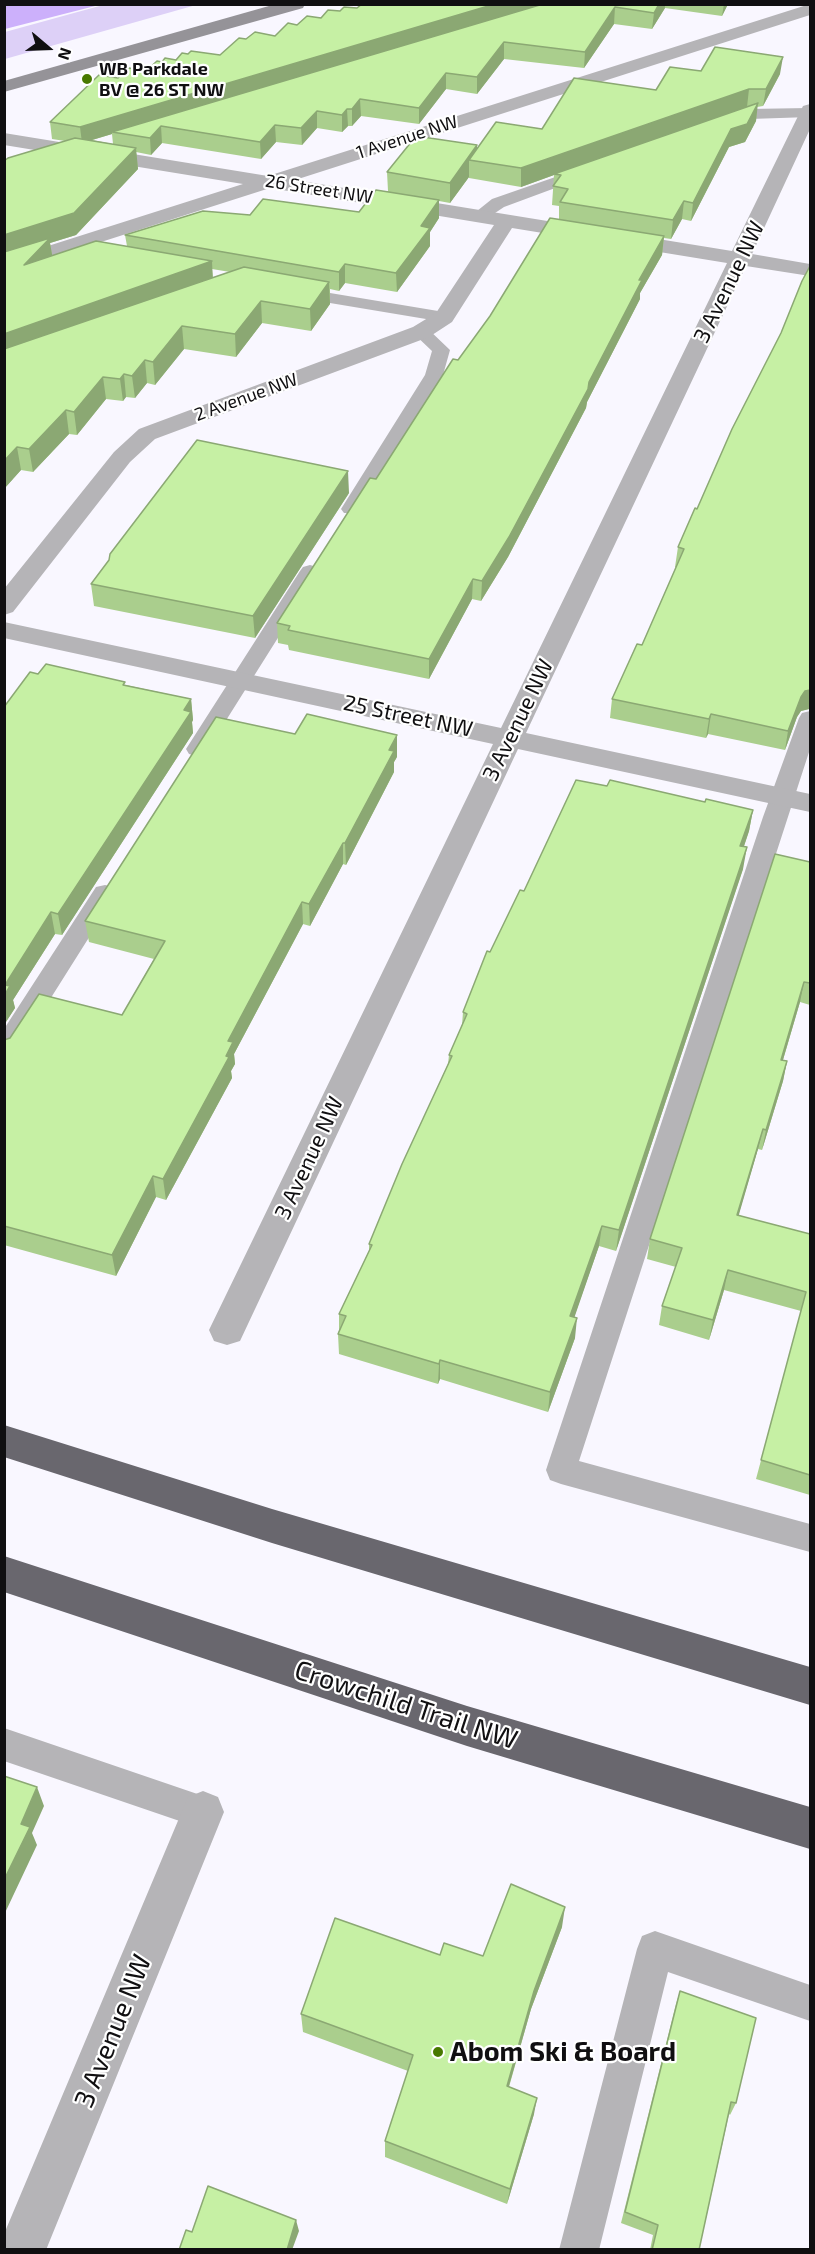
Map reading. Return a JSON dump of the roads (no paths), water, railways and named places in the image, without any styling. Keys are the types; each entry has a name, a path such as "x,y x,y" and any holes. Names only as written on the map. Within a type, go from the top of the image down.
{"highway":[{"path":"4,1441 272,1526 810,1686"},
{"name":"Crowchild Trail NW","path":"4,1574 466,1726 810,1828"}],"main road":[{"path":"4,87 297,4"}],"street":[{"name":"1 Avenue NW","path":"4,267 810,9"},
{"name":"3 Avenue NW","path":"227,1330 810,111"},
{"name":"26 Street NW","path":"4,139 810,270"},
{"name":"2 Avenue NW","path":"4,607 122,458 147,434 421,332 444,317 507,220"},
{"name":"25 Street NW","path":"4,630 810,803"},
{"name":"3 Avenue NW","path":"22,2250 203,1812"}],"lane":[{"path":"705,129 748,114 810,111"},
{"path":"45,162 116,141"},
{"path":"480,215 498,203 607,164"},
{"path":"60,249 94,255"},
{"path":"276,289 444,317"},
{"path":"337,531 420,401 434,375 441,350 421,332"},
{"path":"185,768 324,550"},
{"path":"810,718 561,1470 810,1539"},
{"path":"4,1051 114,879"},
{"path":"4,1744 203,1812"},
{"path":"579,2250 655,1949 810,2003"}],"place":[{"name":"WB Parkdale BV @ 26 ST NW","path":"87,79"},
{"name":"Abom Ski & Board","path":"438,2052"}]}
